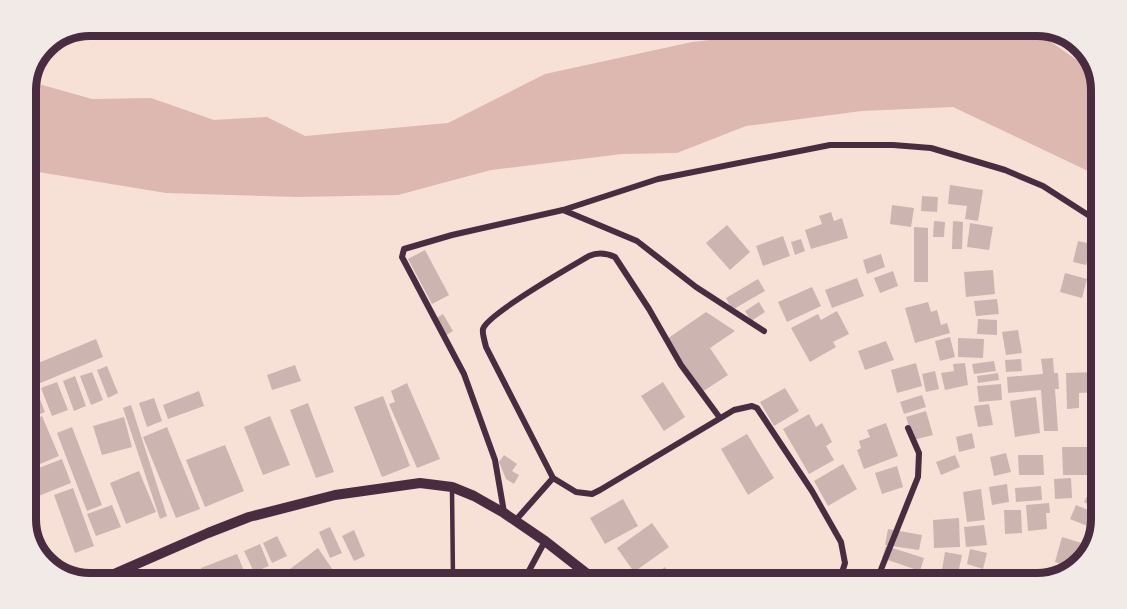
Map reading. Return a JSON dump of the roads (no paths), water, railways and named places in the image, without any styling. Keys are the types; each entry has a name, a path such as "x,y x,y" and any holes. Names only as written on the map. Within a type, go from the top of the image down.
{"street":[{"path":"504,513 495,460 464,374 402,257 404,249 452,235 563,210 658,179 830,145 893,145 931,148 1005,170 1043,186 1091,217"},
{"path":"563,210 637,241 696,287 764,332"},
{"path":"720,418 681,365 649,309 615,257 608,254 594,254 487,321 483,329 486,347 553,478 576,492 592,494 734,410 752,406 758,408 812,491 841,542 845,562 842,573"},
{"path":"880,573 918,477 919,453 908,428"},
{"path":"515,520 553,478"},
{"path":"116,573 208,533 260,515 334,495 420,483 452,487 474,496 515,520 586,573"},
{"path":"528,573 545,541"}],"lane":[{"path":"452,487 453,573"}]}
